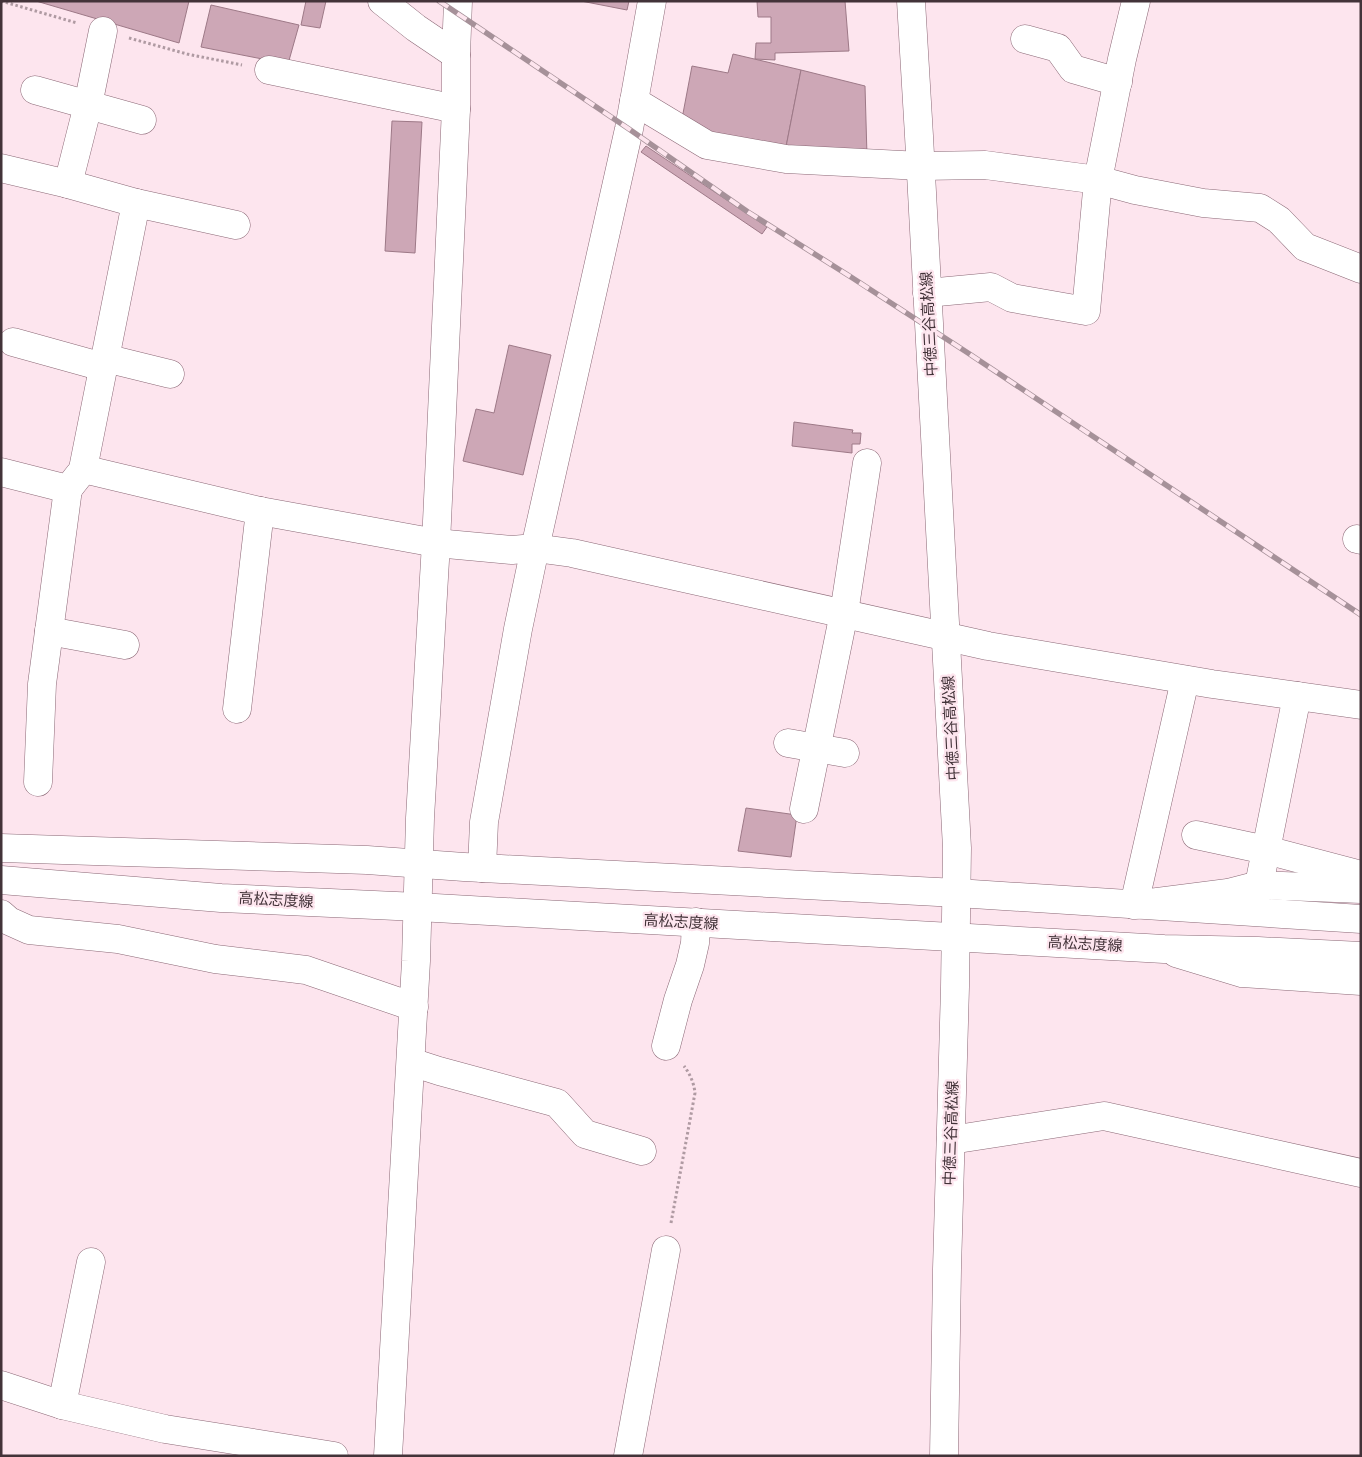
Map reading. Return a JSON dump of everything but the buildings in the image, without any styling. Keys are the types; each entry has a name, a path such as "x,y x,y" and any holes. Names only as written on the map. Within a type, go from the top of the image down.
{"street":[{"path":"382,1 416,28 456,55"},
{"path":"388,1456 414,1007 421,808 436,543 456,109 458,1"},
{"path":"482,868 484,822 518,629 629,129 652,1"},
{"name":"中徳三谷高松線","path":"911,1 957,848 951,1140 946,1269 944,1456"},
{"path":"927,293 991,287 1012,298 1086,311 1098,180 1136,1"},
{"path":"68,184 88,105 103,31"},
{"path":"1025,39 1058,48 1073,69 1118,82"},
{"path":"269,70 456,109"},
{"path":"35,90 142,120"},
{"path":"634,101 708,145 786,159 921,166 985,165 1098,180 1135,190 1203,203 1260,208 1279,220 1305,247 1361,270"},
{"path":"1,168 136,203 236,225"},
{"path":"38,782 42,684 49,632 76,479 104,362 136,203"},
{"path":"13,342 170,374"},
{"path":"804,809 844,613 867,463"},
{"path":"1,472 76,479 260,510 436,543 512,550 535,548 572,552 988,646 1185,680 1361,705"},
{"path":"237,709 260,510"},
{"path":"49,632 126,646"},
{"path":"1134,905 1185,680"},
{"path":"1259,885 1297,696"},
{"path":"788,743 845,753"},
{"path":"1196,835 1266,850 1361,875"},
{"path":"1,848 347,860 957,893 1361,919"},
{"name":"高松志度線","path":"1,880 221,898 696,922 1164,949 1361,956"},
{"path":"1134,905 1228,894 1259,885 1361,889"},
{"path":"1,914 9,921 29,930 118,939 215,959 306,970 414,1007"},
{"path":"666,1046 678,1000 690,965 695,942 696,922"},
{"path":"1164,949 1242,973 1361,981"},
{"path":"411,1062 557,1103 585,1134 642,1151"},
{"path":"951,1140 1104,1116 1361,1173"},
{"path":"628,1456 666,1250"},
{"path":"62,1405 91,1262"},
{"path":"1,1385 62,1405 165,1429 334,1456"}],"path":[{"path":"1,1 187,54 269,70"},
{"path":"666,1046 688,1072 695,1093 666,1250"}],"railway":[{"path":"439,1 748,212 968,353 1361,615"}]}
